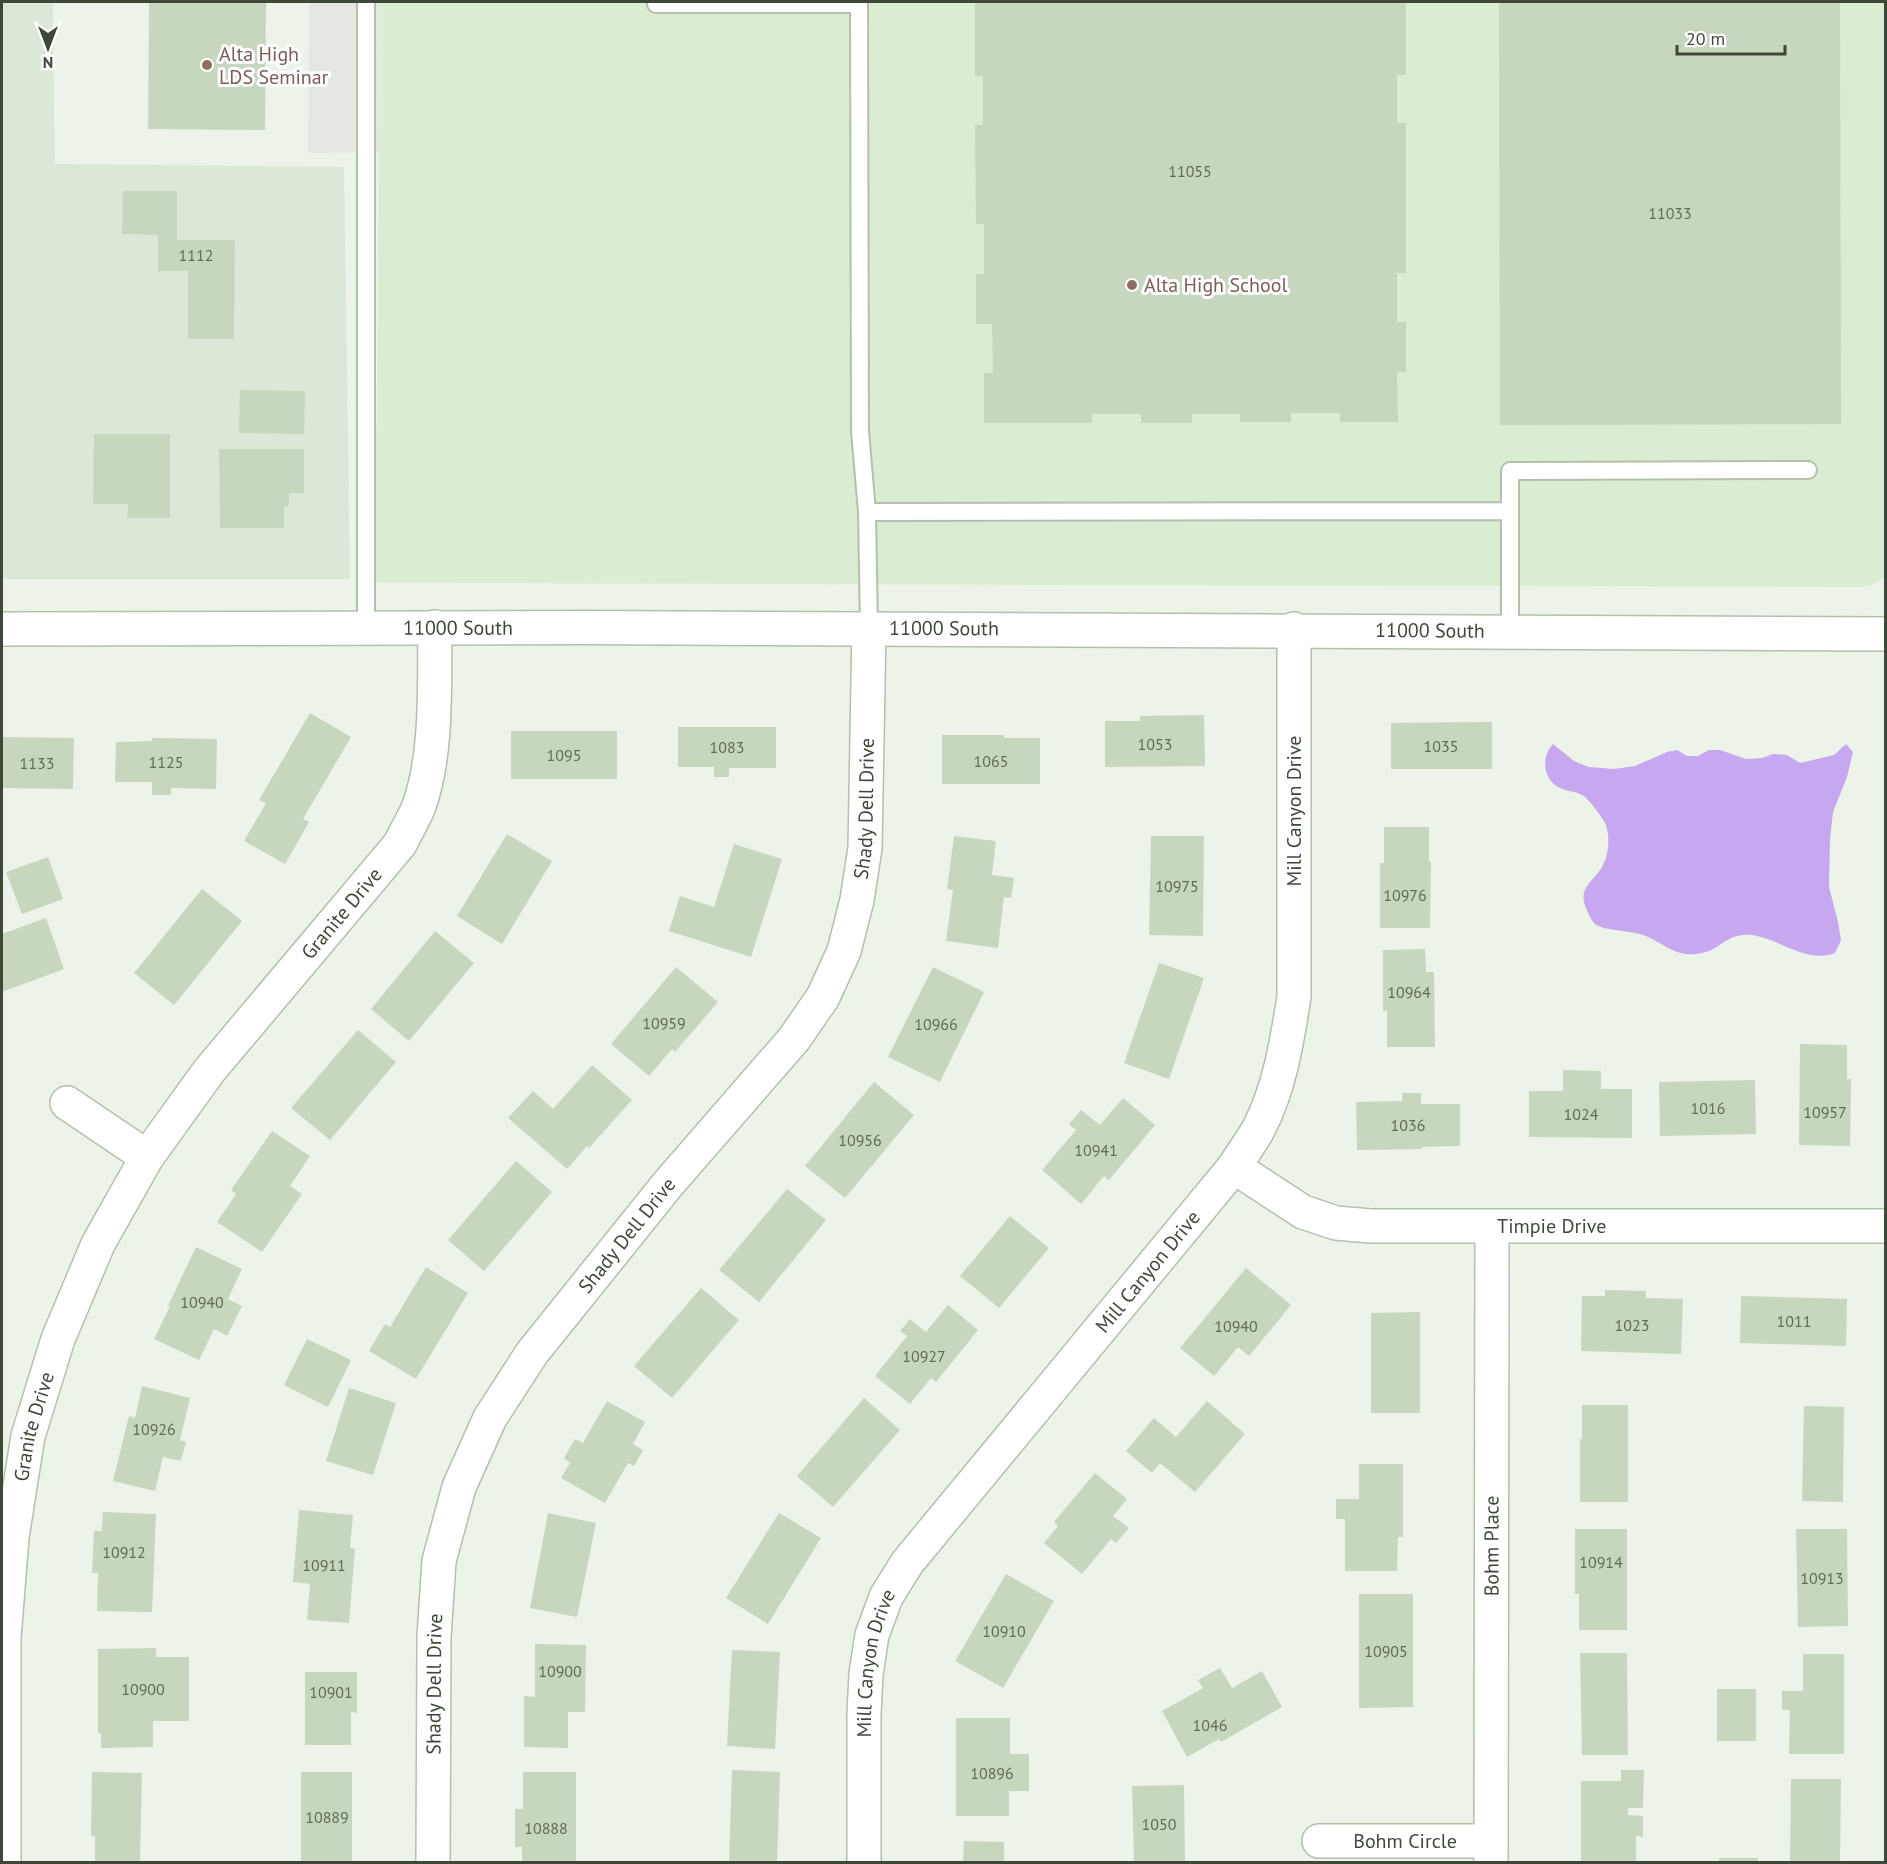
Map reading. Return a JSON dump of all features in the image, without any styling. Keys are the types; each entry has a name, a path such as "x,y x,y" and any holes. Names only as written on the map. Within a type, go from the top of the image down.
{"street":[{"name":"11000 South","path":"2,629 366,627 1294,629 1886,634"},
{"name":"Granite Drive","path":"4,1863 4,1638 12,1537 28,1436 58,1339 98,1244 147,1157 209,1071 400,843 418,806 429,765 433,723 435,627"},
{"name":"Shady Dell Drive","path":"433,1863 435,1615 439,1561 459,1487 490,1418 532,1353 668,1184 794,1040 823,997 844,951 857,900 865,848 869,628"},
{"name":"Mill Canyon Drive","path":"864,1863 866,1674 872,1635 886,1597 907,1563 1234,1167 1259,1128 1275,1087 1294,997 1294,629"},
{"path":"67,1103 147,1157"},
{"name":"Timpie Drive","path":"1234,1167 1303,1212 1336,1223 1371,1226 1492,1227 1886,1226"},
{"name":"Bohm Place","path":"1491,1852 1492,1227"},
{"name":"Bohm Circle","path":"1319,1841 1491,1852"}],"lane":[{"path":"366,2 366,627"},
{"path":"656,2 656,4 859,4 860,430 867,512 869,628"},
{"path":"1510,630 1510,471 1808,470"},
{"path":"867,512 1510,511"}],"shaded area":[{"path":"2,2 53,2 55,164 344,167 350,579 2,579"},
{"path":"309,2 380,2 379,152 308,153"},
{"name":"Alta High School","path":"380,2 1885,2 1886,577 1872,585 1861,587 379,583 373,578 368,566 377,418"},
{"path":"1553,744 1574,761 1589,767 1614,769 1635,766 1677,750 1687,756 1698,756 1709,750 1720,750 1746,759 1762,758 1773,754 1787,755 1800,763 1834,755 1846,744 1853,752 1847,777 1833,812 1830,839 1829,887 1841,940 1835,953 1825,956 1814,955 1793,950 1762,937 1743,935 1730,938 1709,951 1685,954 1643,935 1604,928 1595,924 1586,908 1584,895 1585,889 1600,871 1607,856 1606,825 1584,796 1561,789 1549,778 1545,761"}],"building":[{"name":"Alta High LDS Seminar","path":"149,2 266,2 265,130 148,129"},
{"path":"975,2 1406,2 1406,75 1397,75 1397,123 1406,123 1406,273 1397,273 1397,322 1406,322 1406,372 1397,372 1398,422 1340,422 1340,413 1291,413 1291,422 1240,422 1240,414 1192,414 1192,423 1141,423 1141,414 1092,414 1092,423 984,423 984,373 993,373 992,324 976,324 976,274 984,274 984,224 976,224 975,125 983,125 983,76 975,76"},
{"path":"1499,2 1840,2 1841,424 1500,425"},
{"path":"123,191 177,191 177,240 235,240 234,339 188,339 188,271 158,271 158,235 122,234"},
{"path":"240,390 305,391 304,434 239,433"},
{"path":"94,434 170,434 170,518 127,518 128,504 93,504"},
{"path":"219,449 304,449 304,493 289,493 289,506 284,506 284,528 220,528"},
{"path":"310,713 351,737 303,819 309,822 285,864 244,841 266,803 259,800"},
{"path":"1204,715 1205,766 1105,767 1105,721 1140,721 1140,716"},
{"path":"1492,722 1492,769 1391,769 1391,723"},
{"path":"678,727 776,727 776,768 729,768 729,777 714,777 714,767 678,767"},
{"path":"511,731 617,731 617,779 511,779"},
{"path":"942,735 1004,735 1004,738 1040,738 1040,784 942,784"},
{"path":"2,737 74,738 73,789 2,788"},
{"path":"152,738 217,739 216,789 171,788 171,795 152,795 152,782 115,782 116,742 152,741"},
{"path":"1384,827 1429,827 1430,928 1380,928 1380,863 1384,863"},
{"path":"507,834 552,861 502,944 457,916"},
{"path":"954,836 996,841 992,875 1014,878 1011,898 1004,897 998,948 946,941 953,890 947,889"},
{"path":"1151,836 1204,836 1203,936 1149,935"},
{"path":"734,844 782,859 751,957 669,931 680,896 714,907"},
{"path":"48,857 63,899 22,914 6,872"},
{"path":"202,889 242,921 174,1005 134,973"},
{"path":"46,918 64,969 2,992 2,934"},
{"path":"435,931 474,963 409,1041 371,1009"},
{"path":"1425,949 1426,972 1434,972 1435,1047 1387,1047 1387,1011 1383,1011 1383,950"},
{"path":"1159,963 1204,978 1169,1079 1124,1063"},
{"path":"676,967 718,1002 675,1052 672,1049 649,1076 611,1044"},
{"path":"933,967 984,992 940,1082 888,1057"},
{"path":"358,1030 396,1062 330,1140 291,1108"},
{"path":"1800,1044 1847,1045 1847,1079 1851,1079 1850,1146 1799,1145"},
{"path":"592,1065 632,1100 567,1169 508,1118 533,1091 553,1109"},
{"path":"1563,1070 1601,1071 1601,1089 1632,1089 1632,1138 1529,1137 1529,1091 1563,1091"},
{"path":"1755,1080 1756,1134 1660,1136 1659,1082"},
{"path":"874,1082 914,1115 845,1198 805,1166"},
{"path":"1402,1093 1421,1093 1421,1104 1460,1104 1460,1146 1357,1150 1356,1102 1402,1101"},
{"path":"1123,1098 1155,1125 1109,1180 1104,1176 1081,1204 1042,1170 1076,1130 1069,1124 1081,1110 1100,1125"},
{"path":"272,1131 310,1156 290,1186 302,1194 262,1252 217,1222 236,1194 231,1190"},
{"path":"516,1161 552,1192 484,1271 448,1240"},
{"path":"787,1189 826,1220 759,1302 719,1270"},
{"path":"1010,1216 1049,1248 999,1308 960,1276"},
{"path":"196,1247 242,1269 228,1299 242,1306 227,1336 214,1329 199,1360 154,1339"},
{"path":"426,1267 468,1293 416,1379 369,1351 385,1324 390,1327"},
{"path":"1246,1268 1291,1305 1249,1356 1238,1347 1214,1376 1180,1348"},
{"path":"701,1288 739,1320 672,1398 634,1366"},
{"path":"1605,1290 1646,1291 1646,1298 1683,1299 1681,1354 1581,1351 1582,1296 1605,1296"},
{"path":"1741,1296 1847,1299 1846,1346 1740,1343"},
{"path":"948,1305 978,1330 936,1382 931,1378 910,1404 875,1376 907,1336 900,1331 910,1319 926,1332"},
{"path":"1420,1312 1420,1413 1371,1413 1371,1313"},
{"path":"307,1339 351,1360 328,1407 284,1385"},
{"path":"142,1386 190,1398 180,1440 186,1442 181,1461 163,1457 155,1491 113,1481 129,1416 135,1418"},
{"path":"349,1388 396,1403 373,1475 326,1461"},
{"path":"864,1398 900,1430 833,1507 797,1476"},
{"path":"607,1401 645,1422 633,1444 643,1450 634,1466 628,1463 605,1503 561,1478 570,1463 564,1458 575,1439 583,1443"},
{"path":"1207,1401 1245,1434 1195,1492 1160,1463 1152,1473 1126,1451 1154,1418 1176,1437"},
{"path":"1582,1405 1628,1405 1628,1502 1580,1502"},
{"path":"1804,1406 1844,1407 1843,1502 1802,1501"},
{"path":"1359,1464 1403,1464 1403,1537 1398,1537 1397,1571 1345,1571 1345,1519 1336,1519 1336,1499 1359,1499"},
{"path":"1095,1473 1127,1499 1113,1516 1129,1528 1116,1543 1111,1539 1082,1574 1044,1543 1058,1526 1054,1522"},
{"path":"299,1510 353,1515 350,1548 355,1549 349,1623 307,1620 310,1584 293,1582"},
{"path":"103,1512 156,1514 152,1612 97,1611 98,1573 92,1573 94,1531 102,1531"},
{"path":"548,1513 596,1523 577,1617 530,1608"},
{"path":"779,1513 821,1538 768,1624 726,1598"},
{"path":"1575,1529 1627,1529 1627,1630 1579,1630 1579,1594 1575,1594"},
{"path":"1796,1529 1847,1529 1848,1626 1798,1627"},
{"path":"1006,1574 1054,1601 1003,1688 955,1661"},
{"path":"1359,1594 1413,1594 1413,1707 1359,1708"},
{"path":"535,1644 586,1645 585,1712 568,1712 568,1748 524,1747 524,1696 535,1697"},
{"path":"156,1648 156,1657 189,1657 189,1721 153,1721 153,1747 101,1748 101,1733 98,1733 98,1649"},
{"path":"732,1650 780,1652 775,1749 727,1746"},
{"path":"1580,1653 1627,1653 1628,1755 1582,1755"},
{"path":"1803,1654 1844,1654 1844,1754 1789,1754 1790,1710 1782,1710 1782,1691 1803,1691"},
{"path":"1220,1668 1232,1688 1262,1671 1282,1707 1221,1742 1219,1739 1187,1757 1162,1711 1203,1688 1198,1680"},
{"path":"305,1672 357,1672 357,1713 351,1712 351,1745 305,1745"},
{"path":"1717,1689 1756,1689 1756,1741 1717,1741"},
{"path":"956,1718 1010,1718 1010,1754 1029,1754 1029,1791 1009,1791 1009,1816 956,1816"},
{"path":"732,1770 780,1772 777,1862 729,1862"},
{"path":"1621,1770 1644,1770 1643,1808 1628,1808 1628,1815 1643,1816 1643,1837 1636,1836 1636,1862 1581,1862 1581,1781 1621,1781"},
{"path":"92,1772 142,1773 140,1862 95,1862 95,1836 91,1836"},
{"path":"301,1772 352,1772 352,1862 301,1862"},
{"path":"523,1772 576,1772 576,1862 522,1862 522,1847 515,1847 515,1809 523,1809"},
{"path":"1791,1779 1841,1779 1840,1862 1790,1862"},
{"path":"1184,1785 1185,1862 1134,1862 1132,1786"},
{"path":"964,1841 1004,1842 1004,1862 963,1862"},
{"path":"1719,1858 1758,1858 1758,1862 1719,1862"}],"place":[{"name":"Alta High LDS Seminar","path":"207,65"},
{"name":"Alta High School","path":"1132,285"}]}
